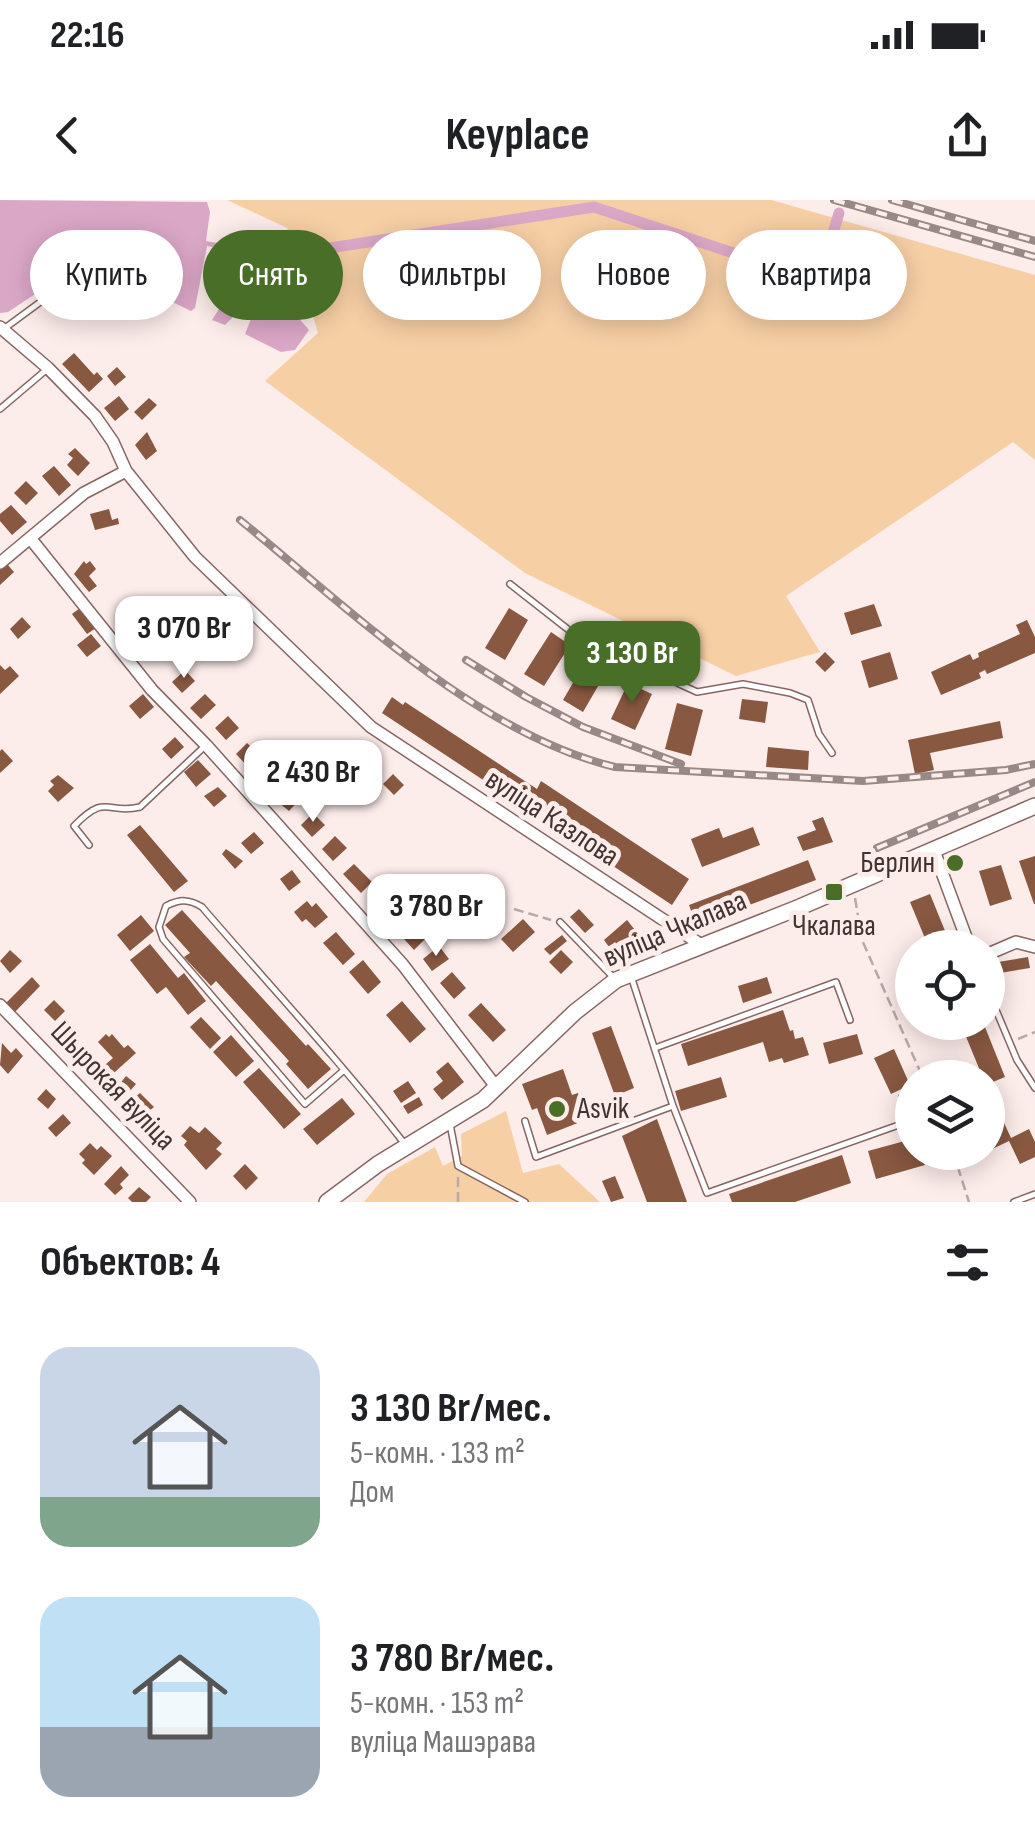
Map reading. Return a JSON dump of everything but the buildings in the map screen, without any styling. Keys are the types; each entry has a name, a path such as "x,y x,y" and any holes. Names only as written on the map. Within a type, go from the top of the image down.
{"street":[{"name":"вуліца Казлова","path":"1,328 48,368 103,427 126,470 195,557 382,736 704,946"},
{"path":"0,563 84,493 126,470"},
{"path":"30,538 152,690 404,965 497,1088"},
{"name":"вуліца Чкалава","path":"327,1202 350,1182 450,1122 497,1088 576,1012 623,977 1035,806"},
{"path":"933,848 963,930"},
{"path":"1005,947 1016,942 1035,948"},
{"name":"Шырокая вуліца","path":"0,1005 190,1202"}],"lane":[{"path":"1,328 30,308"},
{"path":"0,410 48,368"},
{"path":"510,584 579,638 697,692 743,684 790,692 808,700 819,734 832,752"},
{"path":"89,845 74,826 90,809 140,807 206,745"},
{"path":"343,1071 305,1104 163,939 159,927 166,906 177,900 192,901 202,907 343,1071 406,1146"},
{"path":"560,922 623,977 655,1048 707,1194 895,1126"},
{"path":"655,1048 836,982 850,1020"},
{"path":"1005,1031 1035,1088"},
{"path":"525,1121 536,1157 673,1106"},
{"path":"450,1122 458,1166 524,1202"},
{"path":"1014,1202 1035,1194"}],"path":[{"path":"854,884 862,940 915,1060"},
{"path":"514,909 560,922"},
{"path":"1010,1043 1035,1032"},
{"path":"458,1166 458,1202"},
{"path":"958,1170 969,1202"}],"shaded area":[{"path":"0,200 207,202 210,212 208,230 203,230 203,267 195,308 191,311 183,307 183,230 30,230 30,297 0,313"},
{"path":"227,200 771,200 877,230 726,230 726,320 907,320 907,239 1035,275 1035,460 1013,442 786,596 820,652 736,676 525,573 265,381 318,333 314,320 343,320 343,230 287,228"},
{"path":"251,320 300,320 309,330 295,350 281,352 245,334"},
{"path":"506,1111 523,1173 559,1164 600,1202 364,1202 387,1174 435,1147 443,1166 462,1156 461,1134"}],"waterway":[{"path":"343,246 594,207 805,274 823,267 839,213"}],"railway":[{"path":"834,200 1035,257"},
{"path":"892,200 1035,241"},
{"path":"240,520 370,628 465,698 564,751 615,767 863,781 1006,770 1035,764"},
{"path":"466,660 583,727 681,764"},
{"path":"877,848 1035,782"}],"place":[{"name":"Берлин","path":"955,863"},
{"name":"Чкалава","path":"834,892"},
{"name":"Asvik","path":"557,1109"}]}
